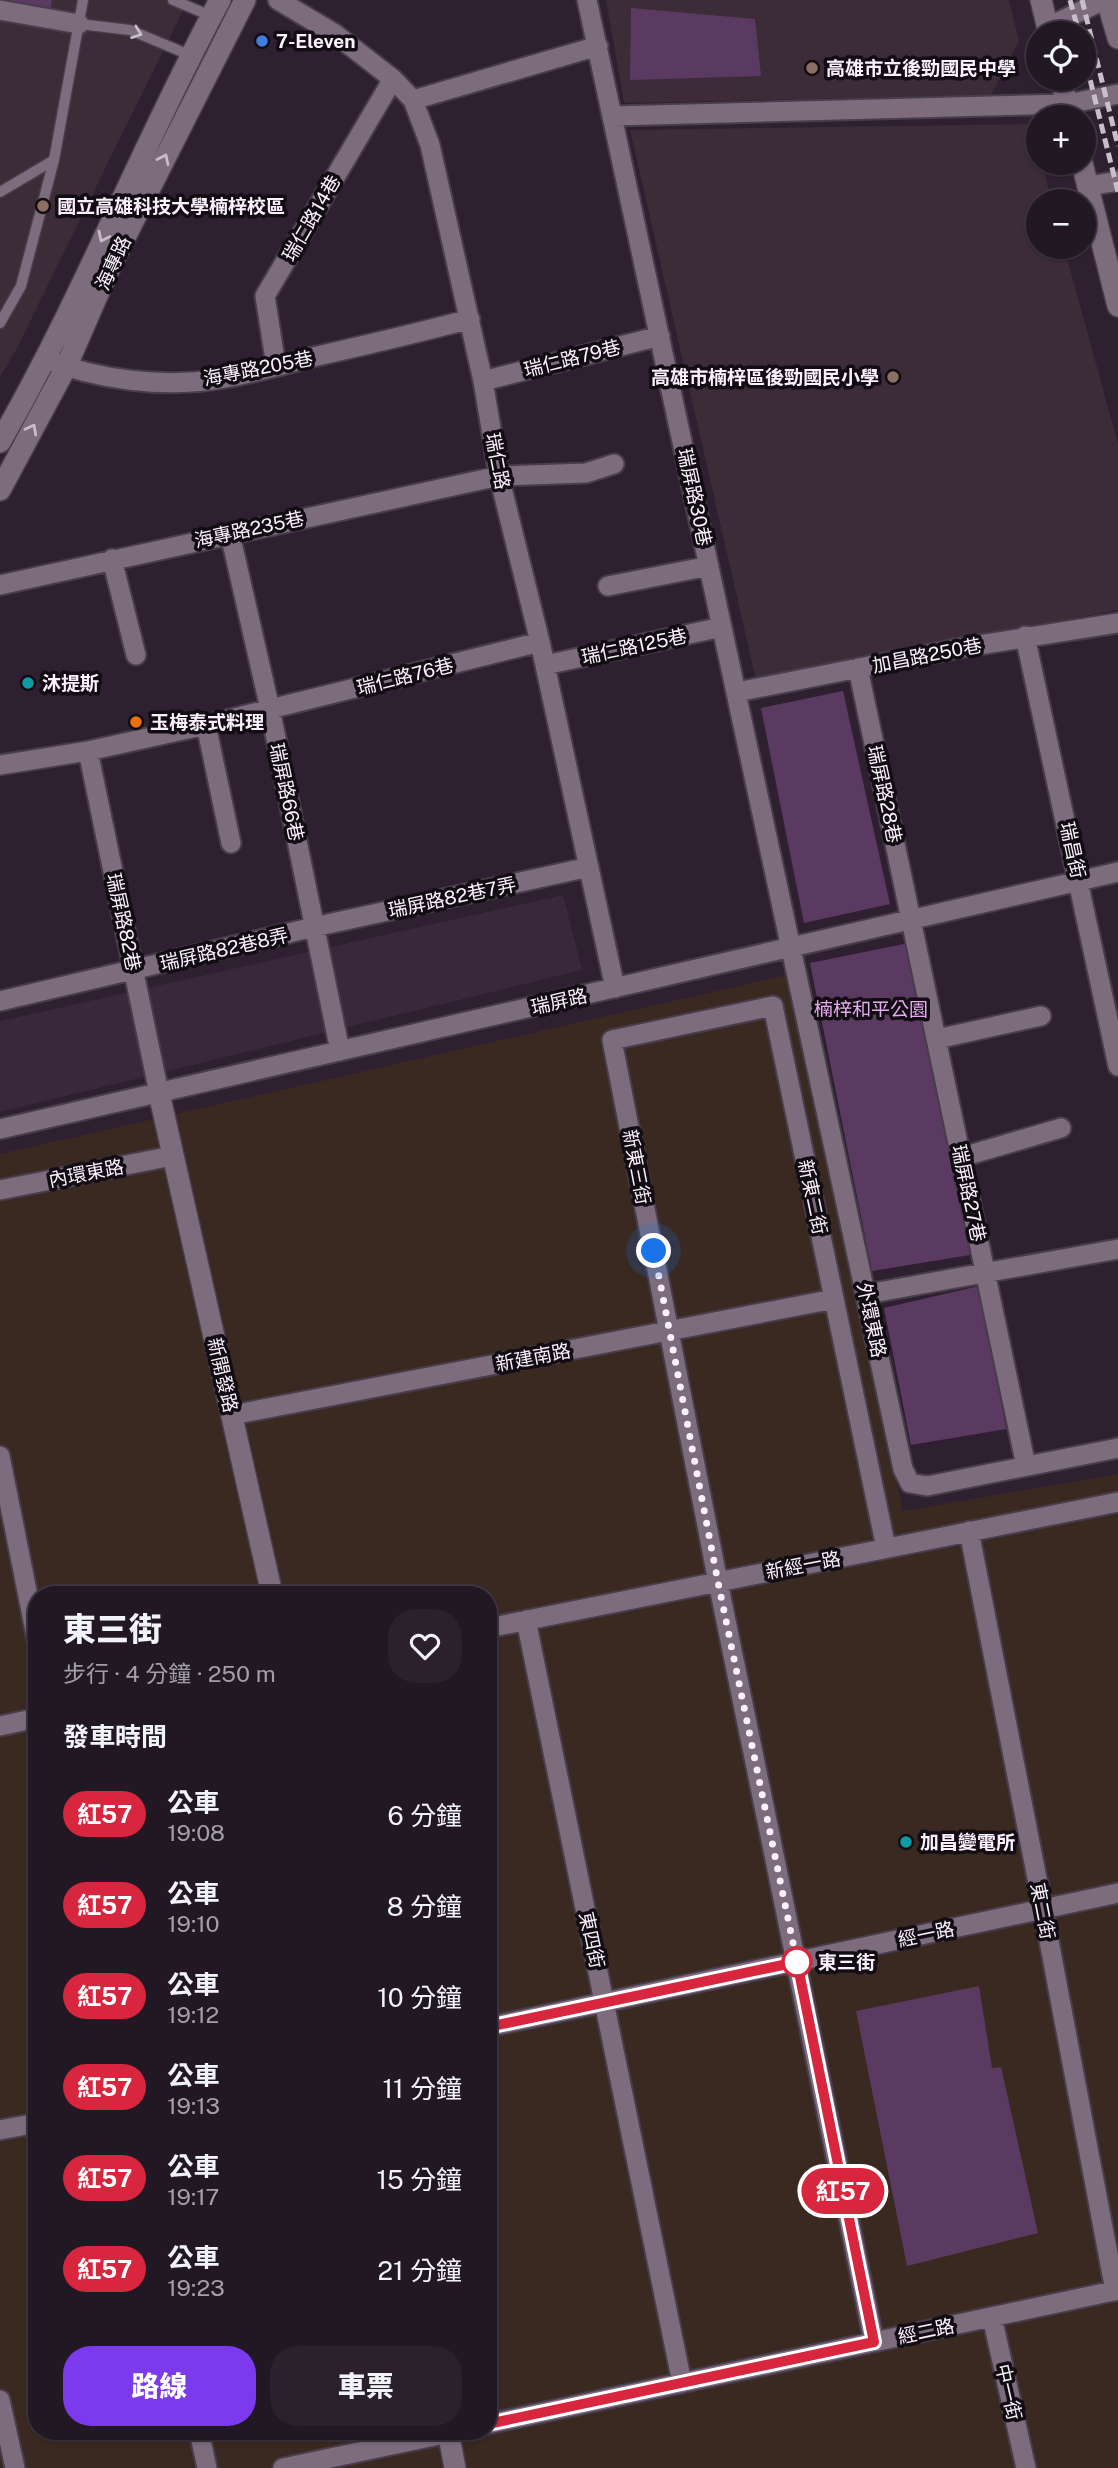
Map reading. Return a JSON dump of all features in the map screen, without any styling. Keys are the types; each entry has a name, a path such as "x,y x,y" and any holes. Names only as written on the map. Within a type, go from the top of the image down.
{"street":[{"name":"海專路","path":"0,490 66,367 108,271 245,0"},
{"name":"瑞仁路","path":"278,0 335,34 393,79 413,100 430,145 470,318 499,475 540,642 615,988"},
{"name":"瑞屏路30巷","path":"587,0 792,948"},
{"path":"1041,0 1046,21"},
{"path":"1065,21 1105,0 1118,38"},
{"name":"海專路","path":"0,442 45,359 215,8"},
{"path":"0,10 79,24"},
{"path":"413,100 598,46"},
{"name":"瑞仁路14巷","path":"276,366 265,296 393,79"},
{"path":"1086,105 1118,94"},
{"path":"613,116 1026,111"},
{"path":"1085,175 1118,306"},
{"path":"1087,186 1118,181"},
{"name":"海專路205巷","path":"45,359 102,376 159,382 218,379 401,337 470,318"},
{"name":"瑞仁路79巷","path":"483,381 660,336"},
{"name":"海專路235巷","path":"0,585 499,475 586,473 614,464"},
{"name":"瑞屏路66巷","path":"230,534 270,709 340,1051"},
{"path":"112,559 136,654"},
{"path":"608,586 709,566"},
{"name":"加昌路250巷","path":"737,692 1025,636 1118,623"},
{"name":"瑞仁路125巷","path":"545,666 722,627"},
{"name":"瑞昌街","path":"1025,636 1118,1066"},
{"name":"瑞仁路76巷","path":"270,709 540,642"},
{"name":"瑞屏路28巷","path":"858,668 912,920"},
{"path":"0,765 88,751 270,709"},
{"path":"206,725 230,843"},
{"name":"瑞屏路82巷","path":"88,751 159,1093"},
{"name":"瑞屏路82巷7弄","path":"314,927 589,867"},
{"name":"瑞屏路","path":"0,1129 1118,872"},
{"name":"瑞屏路27巷","path":"912,920 1026,1466"},
{"name":"瑞屏路82巷8弄","path":"134,970 314,927"},
{"name":"外環東路","path":"792,948 867,1293 902,1469 909,1483 927,1486 1118,1448"},
{"path":"0,1001 134,970"},
{"name":"新東二街","path":"612,1040 773,1006 886,1548"},
{"path":"937,1039 1041,1016"},
{"name":"新東三街","path":"612,1040 718,1582"},
{"name":"新開發路","path":"159,1093 270,1586"},
{"path":"961,1157 1061,1128"},
{"name":"內環東路","path":"0,1190 172,1156"},
{"path":"867,1293 1116,1251"},
{"name":"新建南路","path":"232,1415 834,1299"},
{"path":"0,1456 28,1596"},
{"name":"新經一路","path":"497,1626 1118,1502"},
{"name":"東二街","path":"969,1531 1116,2290"},
{"path":"718,1582 874,2342"},
{"name":"東四街","path":"526,1620 682,2383"},
{"path":"0,1726 28,1720"},
{"name":"經一路","path":"497,2025 1118,1893"},
{"path":"0,2130 28,2125"},
{"name":"經二路","path":"497,2422 1116,2290"},
{"name":"中一街","path":"992,2317 1026,2468"},
{"path":"0,2400 15,2468"},
{"path":"201,2440 207,2468"},
{"path":"283,2468 410,2440"},
{"path":"452,2440 456,2468"}],"lane":[{"path":"0,323 21,286 54,160 83,0"},
{"path":"173,0 215,8"},
{"path":"79,24 130,30 192,56"},
{"path":"0,192 54,160"}],"shaded area":[{"name":"國立高雄科技大學楠梓校區","path":"0,0 188,0 17,348 0,377"},
{"name":"高雄市立後勁國民中學","path":"606,0 1009,0 1019,41 991,95 624,103"},
{"name":"高雄市楠梓區後勁國民小學","path":"1026,124 1026,175 1045,175 1049,189 1026,189 1026,259 1067,259 1118,444 1118,610 756,680 630,130"},
{"path":"563,895 582,970 0,1112 0,1021"},
{"path":"787,975 903,1511 1118,1474 1118,2468 0,2468 0,1154"}],"green space":[{"path":"0,0 52,0 49,18 0,10"},
{"path":"631,8 755,19 761,76 630,80"},
{"path":"843,691 890,904 804,923 761,708"},
{"name":"楠梓和平公園","path":"909,943 970,1255 872,1271 810,963"},
{"path":"979,1286 1006,1429 911,1445 884,1308"},
{"path":"979,1986 992,2068 1001,2067 1038,2233 907,2266 856,2011"}],"railway":[{"path":"1070,0 1076,21"},
{"path":"1082,0 1118,146"},
{"path":"1093,91 1118,192"}],"bus line":[{"name":"紅57","path":"497,2025 797,1962 874,2342 497,2422"}],"place":[{"name":"7-Eleven","path":"262,41"},
{"name":"高雄市立後勁國民中學","path":"812,68"},
{"name":"國立高雄科技大學楠梓校區","path":"43,206"},
{"name":"高雄市楠梓區後勁國民小學","path":"893,377"},
{"name":"沐提斯","path":"28,683"},
{"name":"玉梅泰式料理","path":"136,722"},
{"name":"加昌變電所","path":"906,1842"},
{"name":"東三街","path":"797,1962"}],"route":[{"path":"654,1251 718,1582 797,1962"}]}
